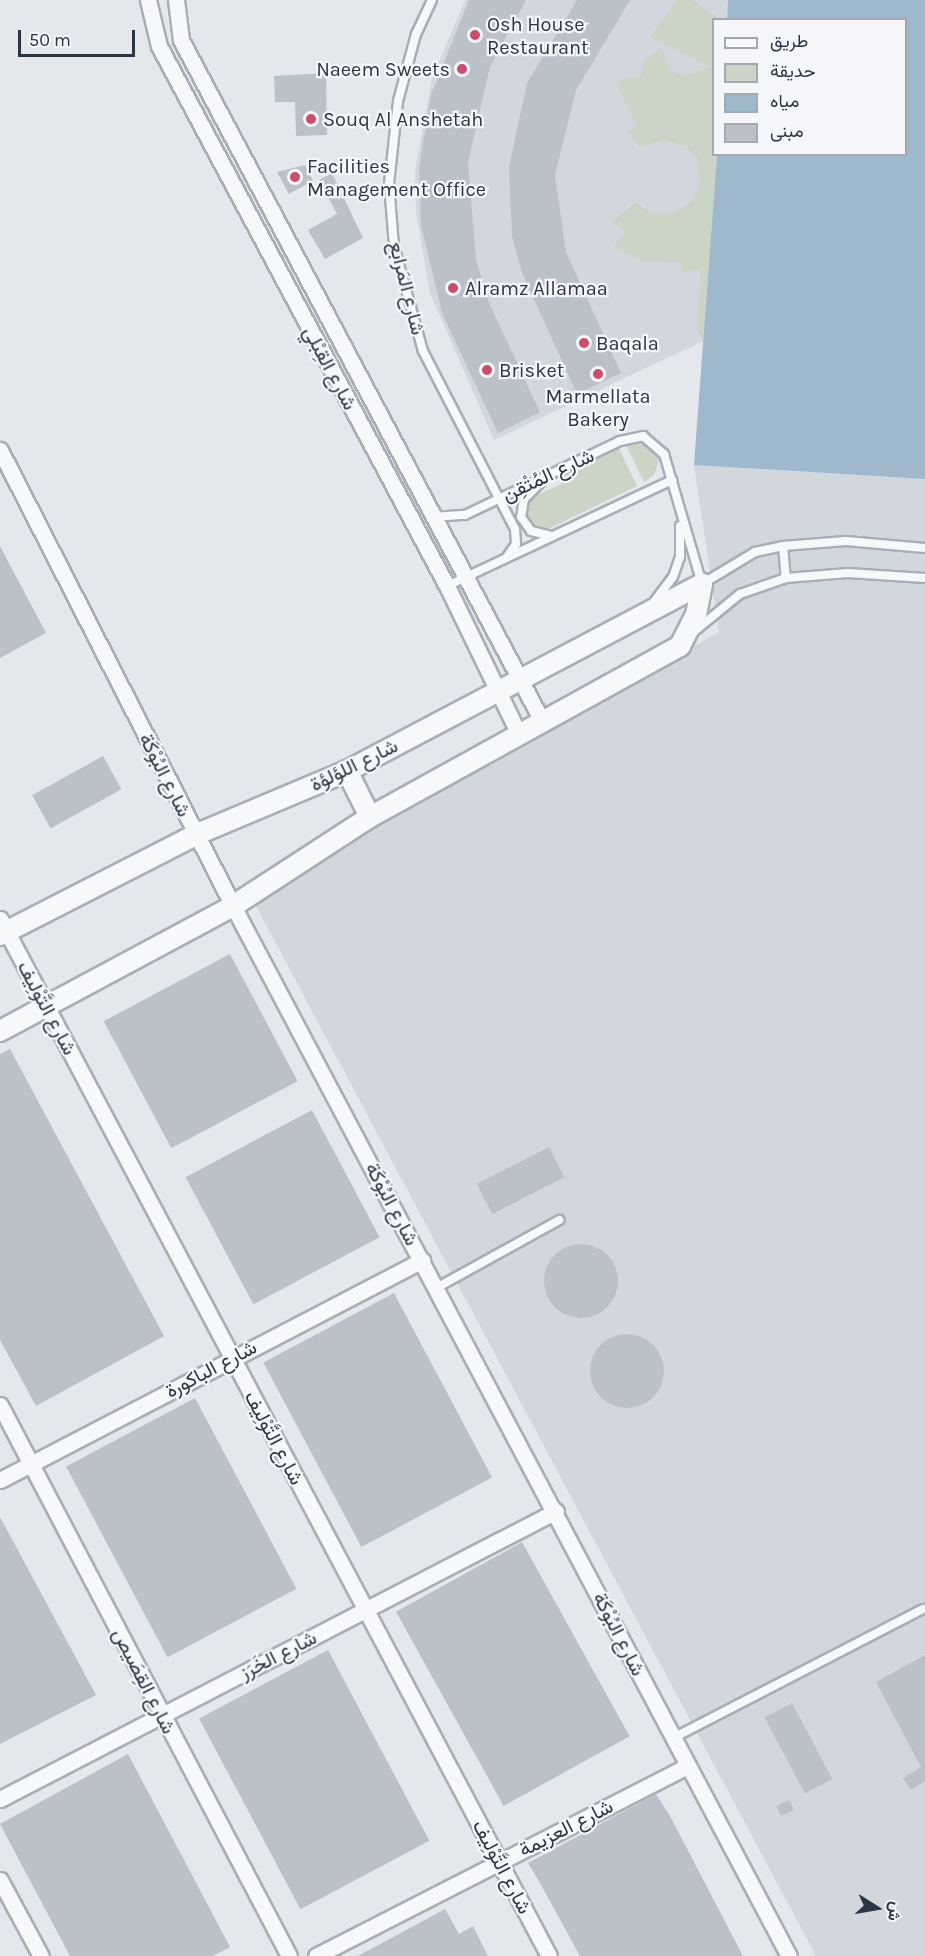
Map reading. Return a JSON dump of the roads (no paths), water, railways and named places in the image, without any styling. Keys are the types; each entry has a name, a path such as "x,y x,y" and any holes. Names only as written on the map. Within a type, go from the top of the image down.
{"street":[{"name":"شارع القِبْلي","path":"148,0 159,46 447,586 519,734"},
{"name":"شارع القِبْلي","path":"176,0 181,40 542,721"},
{"name":"شارع البُوْكَة","path":"0,450 5,473 232,906 556,1511 789,1956"},
{"name":"شارع اللؤلؤة","path":"2,928 195,835 347,771 496,689 702,584"},
{"path":"0,1031 232,906 370,817 680,646 696,615 702,584"},
{"path":"347,771 370,817"},
{"name":"شارع التَّوْلِيف","path":"2,928 47,1007 549,1956"},
{"name":"شارع الباكورة","path":"0,1480 422,1260"},
{"name":"شارع القِصَيص","path":"0,1405 289,1956"},
{"name":"شارع الخَرَز","path":"0,1799 556,1511"},
{"name":"شارع العزيمة","path":"316,1956 688,1766"},
{"path":"0,1880 41,1956"}],"lane":[{"name":"شارع المَرابع","path":"432,0 416,34 398,101 389,184 394,246 423,351 517,537 507,557"},
{"name":"شارع المُتْقِن","path":"433,516 465,515 553,472 643,435 660,447 672,480 702,584"},
{"path":"551,535 531,531 521,511 528,493 553,472"},
{"path":"447,586 551,535 672,480"},
{"path":"639,615 661,595 680,557 679,509"},
{"path":"702,584 755,552 783,546 846,541 925,548"},
{"path":"783,546 786,578"},
{"path":"680,646 740,594 786,578 837,573 925,578"},
{"path":"436,1288 559,1220"},
{"path":"673,1738 923,1609"}],"water":[{"path":"728,0 925,0 925,479 694,465 717,156 907,156 907,18 727,18"}],"place":[{"name":"Osh House Restaurant","path":"475,35"},
{"name":"Naeem Sweets","path":"462,69"},
{"name":"Souq Al Anshetah","path":"311,119"},
{"name":"Facilities Management Office","path":"295,177"},
{"name":"Alramz Allamaa","path":"453,288"},
{"name":"Baqala","path":"584,343"},
{"name":"Brisket","path":"487,370"},
{"name":"Marmellata Bakery","path":"598,374"}]}
